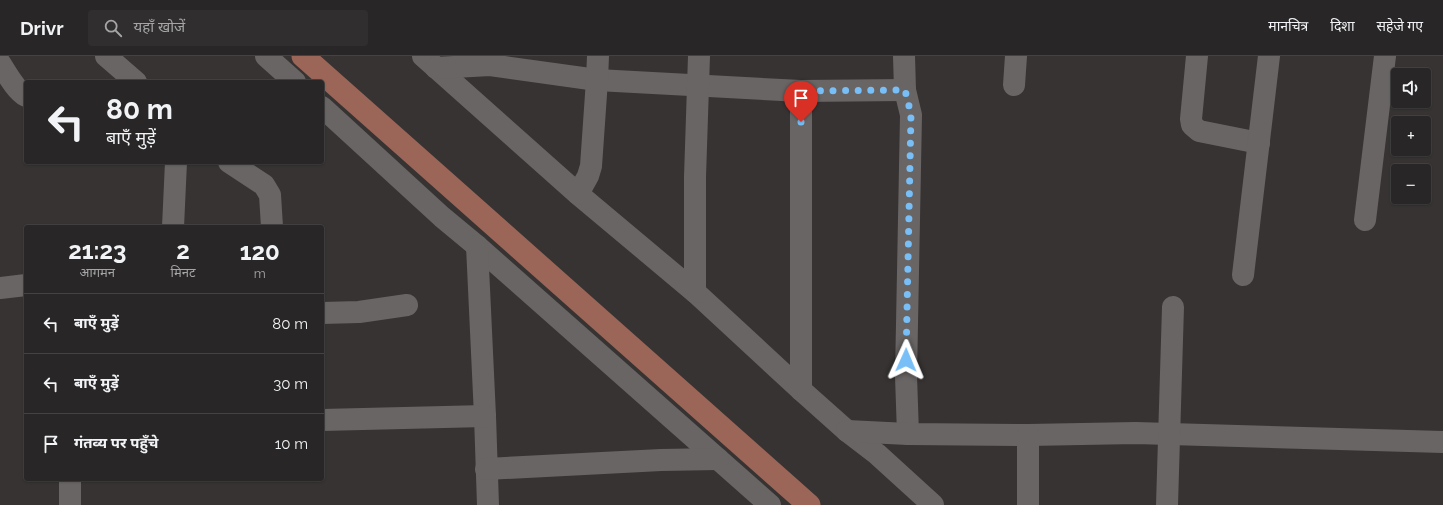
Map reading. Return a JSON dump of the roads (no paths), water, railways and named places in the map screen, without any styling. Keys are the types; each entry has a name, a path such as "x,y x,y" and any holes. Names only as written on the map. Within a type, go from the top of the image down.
{"street":[{"path":"106,56 134,80"},
{"path":"266,56 293,80"},
{"path":"578,194 588,176 591,166 598,80 598,56"},
{"path":"695,292 695,177 699,56"},
{"path":"904,56 905,90 911,114 906,376 908,434"},
{"path":"1014,85 1016,56"},
{"path":"1197,56 1191,120 1192,125 1199,131 1259,143"},
{"path":"1243,274 1269,56"},
{"path":"1365,220 1385,56"},
{"path":"430,62 490,61 598,80 698,86 801,91 905,90"},
{"path":"430,62 578,194 695,292 801,390 847,431 877,454 933,505"},
{"path":"0,63 24,95"},
{"path":"801,91 801,390"},
{"path":"324,109 442,217 477,246 770,505"},
{"path":"173,225 176,164"},
{"path":"232,164 264,185 270,195 272,225"},
{"path":"477,246 488,505"},
{"path":"0,288 24,285"},
{"path":"324,313 359,312 407,305"},
{"path":"1167,505 1173,308"},
{"path":"324,420 485,416"},
{"path":"847,431 908,434 1028,435 1136,433 1443,442"},
{"path":"1028,435 1028,505"},
{"path":"486,468 661,460 718,459"},
{"path":"70,481 70,505"}],"waterway":[{"path":"303,56 809,505"}]}
